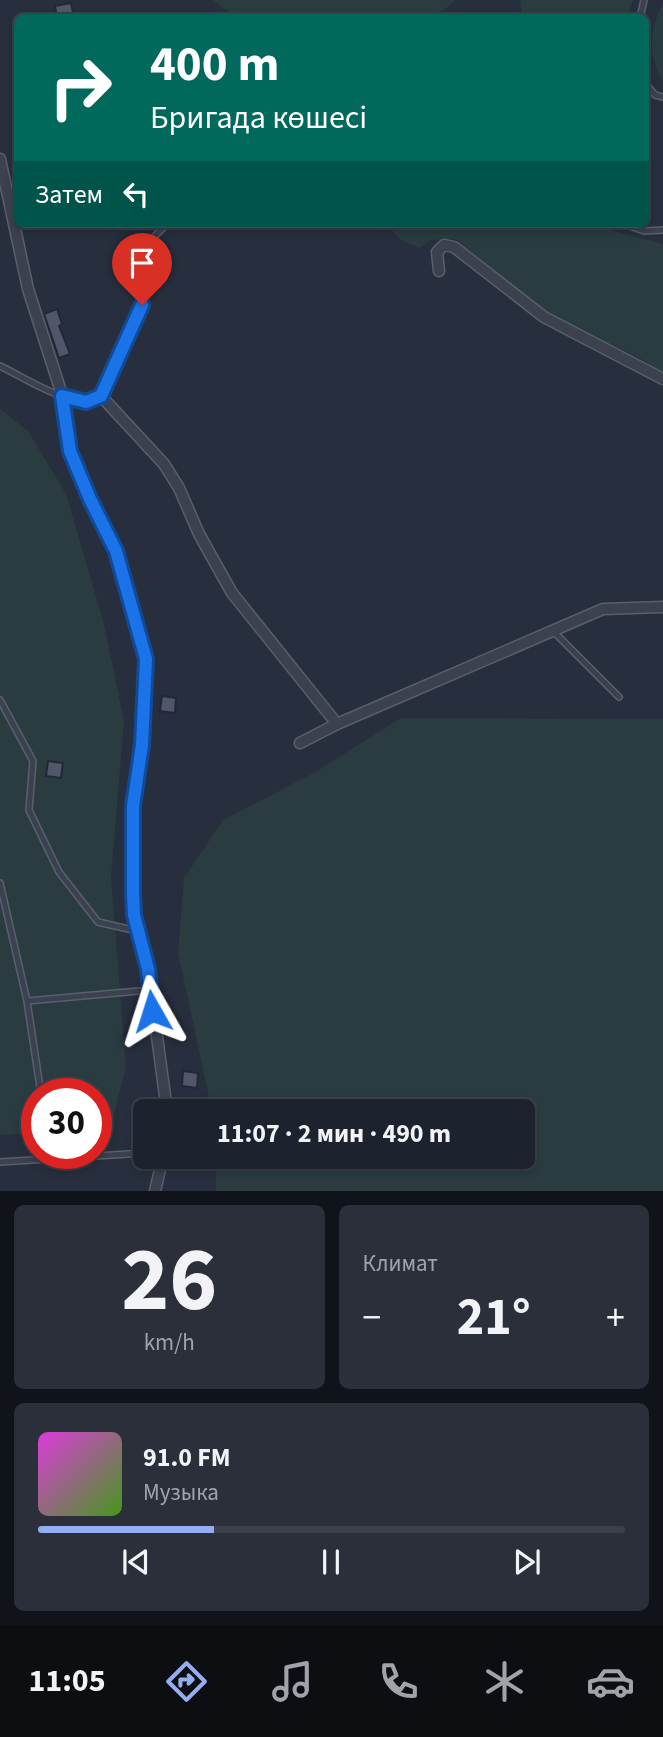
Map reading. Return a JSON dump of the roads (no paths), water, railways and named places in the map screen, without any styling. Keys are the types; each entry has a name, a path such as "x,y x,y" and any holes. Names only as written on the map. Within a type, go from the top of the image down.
{"street":[{"path":"0,159 14,224"},
{"path":"15,228 28,289 62,396 70,451 116,551 146,659 142,745 133,806 134,915 150,990 165,1099"},
{"path":"439,271 437,252 444,245 454,247 544,317 663,379"},
{"path":"101,396 164,464 232,593 337,724"},
{"path":"300,743 337,724 603,608 663,607"},
{"path":"155,1191 160,1169"}],"lane":[{"path":"649,88 655,95 663,97"},
{"path":"0,366 62,396 86,402 101,396 142,305 142,296 129,274 130,264 163,228"},
{"path":"635,228 644,231 663,230"},
{"path":"552,630 619,697"},
{"path":"0,700 33,761 29,810 58,872 98,922 137,931"},
{"path":"0,883 27,1001 39,1078"},
{"path":"27,1001 150,990"},
{"path":"0,1162 133,1154"}]}
